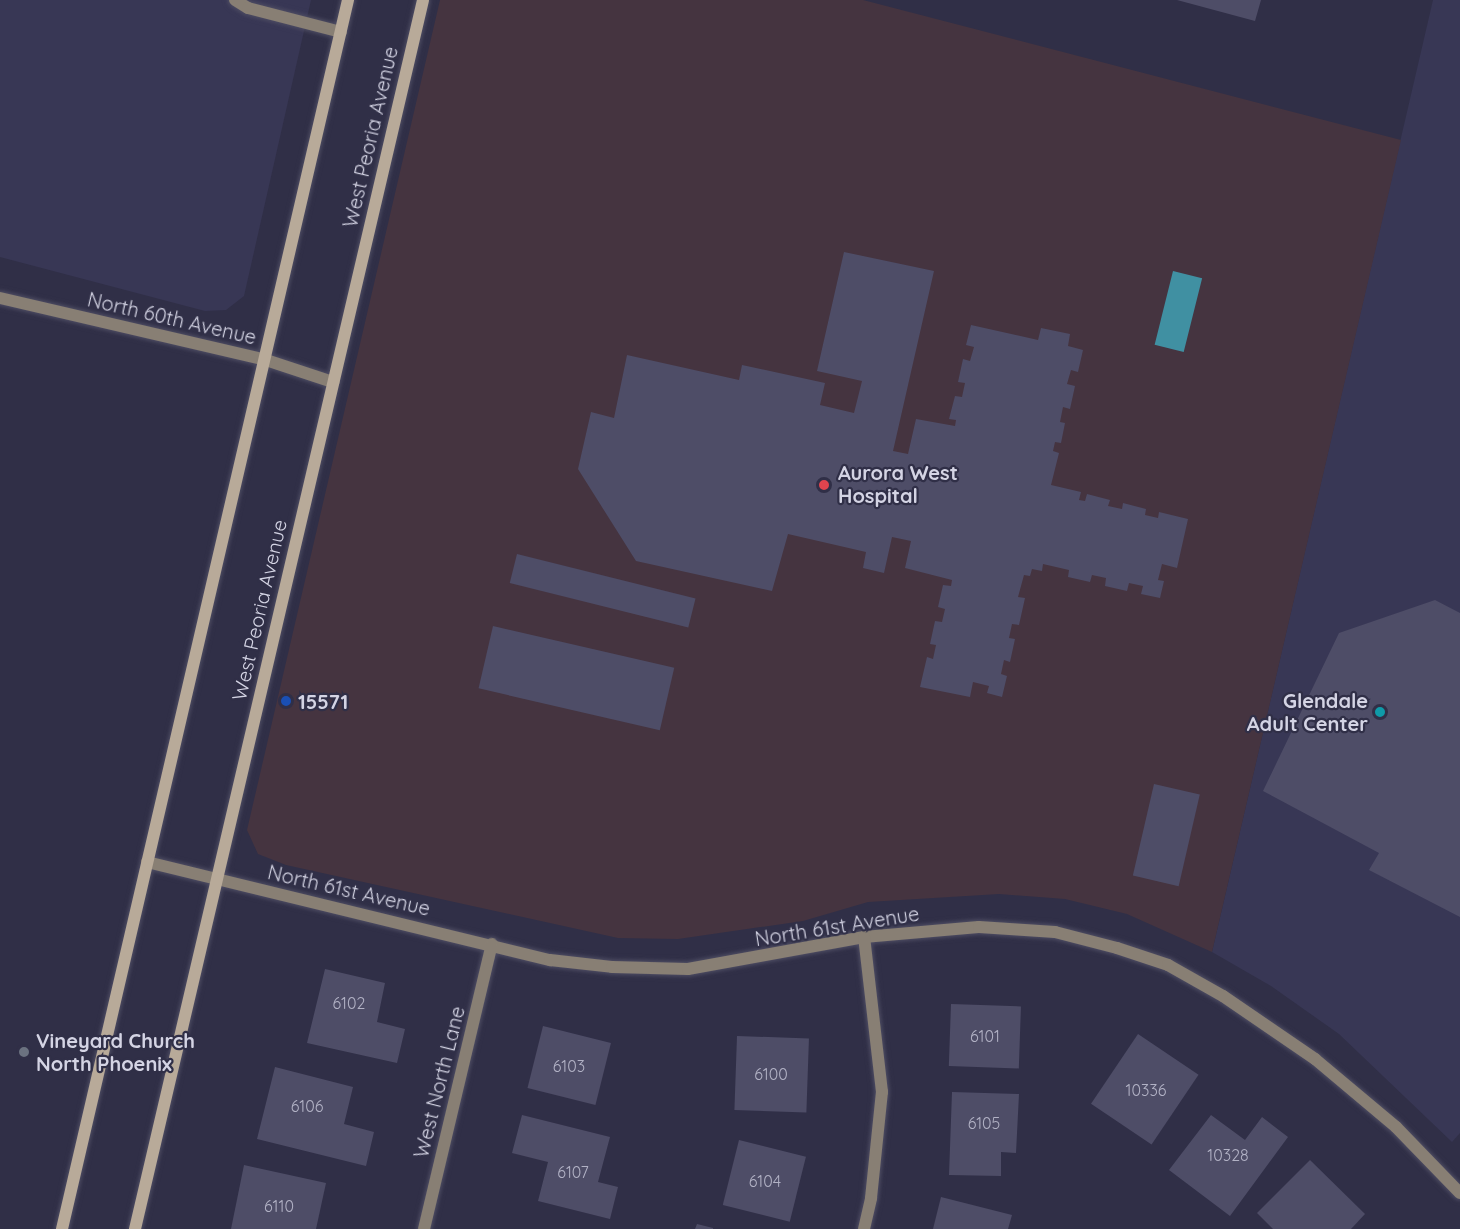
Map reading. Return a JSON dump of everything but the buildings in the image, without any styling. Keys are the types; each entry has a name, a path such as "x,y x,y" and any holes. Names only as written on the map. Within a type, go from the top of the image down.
{"main road":[{"path":"62,1229 348,0"},
{"name":"West Peoria Avenue","path":"135,1229 423,0"}],"street":[{"path":"235,0 248,8 341,32"},
{"name":"North 60th Avenue","path":"0,298 266,360 333,382"},
{"name":"North 61st Avenue","path":"147,862 492,944 550,960 688,969 864,937 979,927 1055,932 1168,966 1223,996 1315,1059 1396,1127 1460,1193"},
{"path":"864,937 874,997 882,1092 871,1198 864,1229"},
{"name":"West North Lane","path":"424,1229 492,944"}],"shaded area":[{"path":"0,0 311,0 244,296 226,310 205,311 0,257"},
{"name":"Aurora West Hospital","path":"440,0 863,0 1401,140 1212,952 1127,914 1065,899 999,894 868,902 803,921 678,939 618,938 286,865 258,854 247,830"},
{"path":"1433,0 1460,0 1460,1133 1452,1142 1339,1034 1271,986 1212,952"},
{"path":"1173,271 1202,278 1184,352 1155,345"}],"place":[{"name":"Aurora West Hospital","path":"824,485"},
{"name":"15571","path":"286,701"},
{"name":"Glendale Adult Center","path":"1380,712"},
{"name":"Vineyard Church North Phoenix","path":"24,1052"}]}
